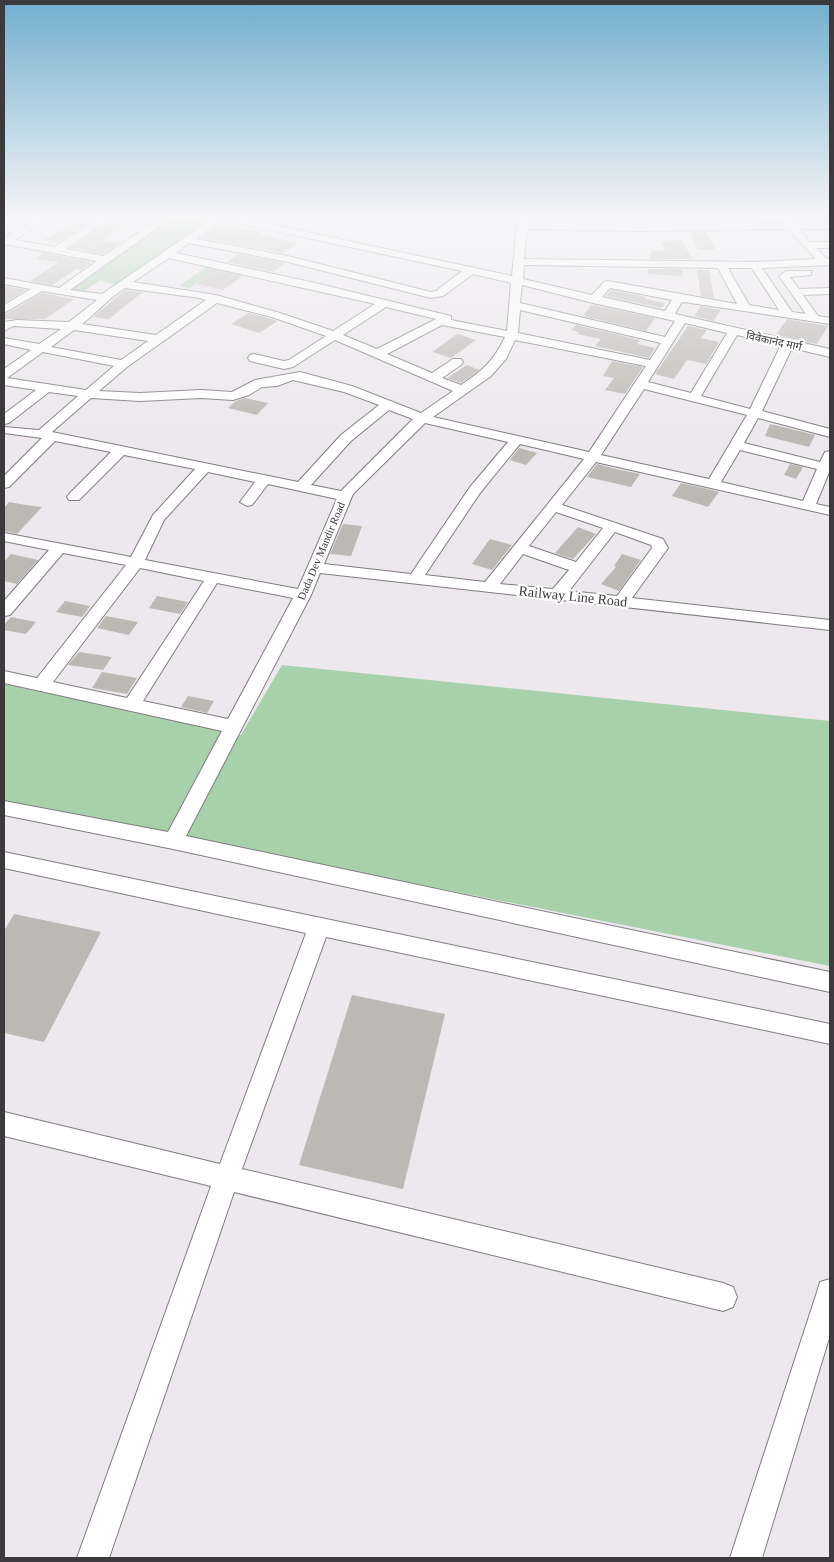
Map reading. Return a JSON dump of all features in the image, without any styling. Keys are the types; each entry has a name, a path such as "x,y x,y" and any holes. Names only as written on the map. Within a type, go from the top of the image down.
{"street":[{"path":"4,310 39,289"},
{"path":"46,289 104,297"},
{"path":"4,375 62,334 102,303 104,297 116,289"},
{"path":"156,289 216,298 333,335 432,379 464,391"},
{"path":"321,289 447,318 377,354"},
{"path":"411,289 436,295"},
{"path":"422,312 436,295 445,289"},
{"name":"Dada Dev Mandir Road","path":"173,841 303,595 316,568 344,496 383,454 422,418 464,391 487,373 500,359 512,334 513,305 516,289"},
{"name":"विवेकानंद मार्ग","path":"550,289 830,353"},
{"path":"594,300 604,289"},
{"path":"633,289 745,309 830,321"},
{"path":"735,289 745,309"},
{"path":"771,289 788,315"},
{"path":"794,289 815,319"},
{"path":"796,292 830,291"},
{"path":"4,484 47,435 123,364 216,298"},
{"path":"667,317 677,301 684,299"},
{"path":"254,358 289,365 384,303"},
{"path":"513,305 668,341"},
{"path":"489,587 522,549 592,458 681,320"},
{"path":"440,321 654,364"},
{"path":"6,324 72,326 158,338"},
{"path":"82,341 96,330"},
{"path":"694,398 734,332"},
{"path":"62,334 82,341"},
{"path":"4,341 123,364"},
{"path":"82,341 84,349 135,355"},
{"path":"713,484 754,414 788,344"},
{"path":"432,379 457,362"},
{"path":"4,381 89,394 140,397 196,394 233,396 246,392 258,383 277,382 295,375 348,389 422,418 516,441 830,511"},
{"path":"640,384 830,433"},
{"path":"5,428 47,387"},
{"path":"300,487 346,438 387,405"},
{"path":"5,428 344,496"},
{"path":"415,579 463,504 488,470 516,441"},
{"path":"736,445 828,461 808,506"},
{"path":"74,497 120,451"},
{"path":"41,685 135,564 158,518 205,467"},
{"path":"247,502 264,480"},
{"path":"554,507 655,540 660,545 621,602"},
{"path":"557,595 612,527"},
{"path":"4,537 135,564 303,595"},
{"path":"4,611 58,549"},
{"path":"522,549 580,568"},
{"name":"Railway Line Road","path":"316,568 830,625"},
{"path":"131,705 213,578"},
{"path":"4,677 234,727"},
{"path":"4,808 173,841 830,982"},
{"path":"5,863 319,926 830,1034"},
{"path":"93,1558 227,1177 319,926"},
{"path":"4,1124 723,1297"},
{"path":"746,1558 830,1292"}],"shaded area":[{"path":"193,289 225,289 218,294"}],"green space":[{"path":"71,289 87,289 83,292 69,290"},
{"path":"282,665 830,721 830,966 4,802 4,684 241,735"}],"building":[{"path":"4,289 26,290 4,303"},
{"path":"700,289 712,289 714,298 701,296"},
{"path":"125,290 143,292 109,319 93,317"},
{"path":"611,290 665,303 662,308 606,296"},
{"path":"42,293 74,299 45,319 4,319 4,315"},
{"path":"591,305 655,318 646,331 583,316"},
{"path":"701,306 721,310 713,321 694,316"},
{"path":"249,313 278,321 259,333 231,324"},
{"path":"787,319 828,326 817,344 776,335"},
{"path":"576,325 640,340 637,344 655,348 649,358 595,346 601,339 577,334 579,332 571,330"},
{"path":"688,326 707,330 701,338 719,342 706,364 687,360 674,379 655,374"},
{"path":"457,334 476,340 451,358 432,352"},
{"path":"612,361 643,367 625,394 605,390 614,378 603,376"},
{"path":"467,365 479,370 461,383 447,378"},
{"path":"245,398 268,403 257,415 228,408 236,401"},
{"path":"770,424 815,435 809,447 765,436"},
{"path":"519,448 537,453 526,465 510,460"},
{"path":"597,464 640,474 631,487 587,477"},
{"path":"790,464 803,467 796,479 784,475"},
{"path":"681,483 719,492 708,507 672,496"},
{"path":"9,502 42,507 17,534 4,531 4,508"},
{"path":"343,524 362,526 351,556 330,554"},
{"path":"578,527 596,534 573,559 555,553"},
{"path":"490,539 512,545 492,570 472,564"},
{"path":"11,554 38,560 17,584 4,581 4,561"},
{"path":"622,554 641,560 619,591 601,584 616,567 614,566"},
{"path":"157,596 188,602 180,614 149,608"},
{"path":"65,601 90,606 82,617 56,612"},
{"path":"106,616 138,622 129,635 97,628"},
{"path":"11,617 36,622 26,634 4,630 4,625"},
{"path":"79,652 112,657 103,670 68,665"},
{"path":"102,672 137,678 127,694 92,688"},
{"path":"188,696 214,701 207,713 181,707"},
{"path":"14,914 101,932 44,1042 4,1033 4,931"},
{"path":"352,995 445,1014 403,1189 299,1165"}]}
